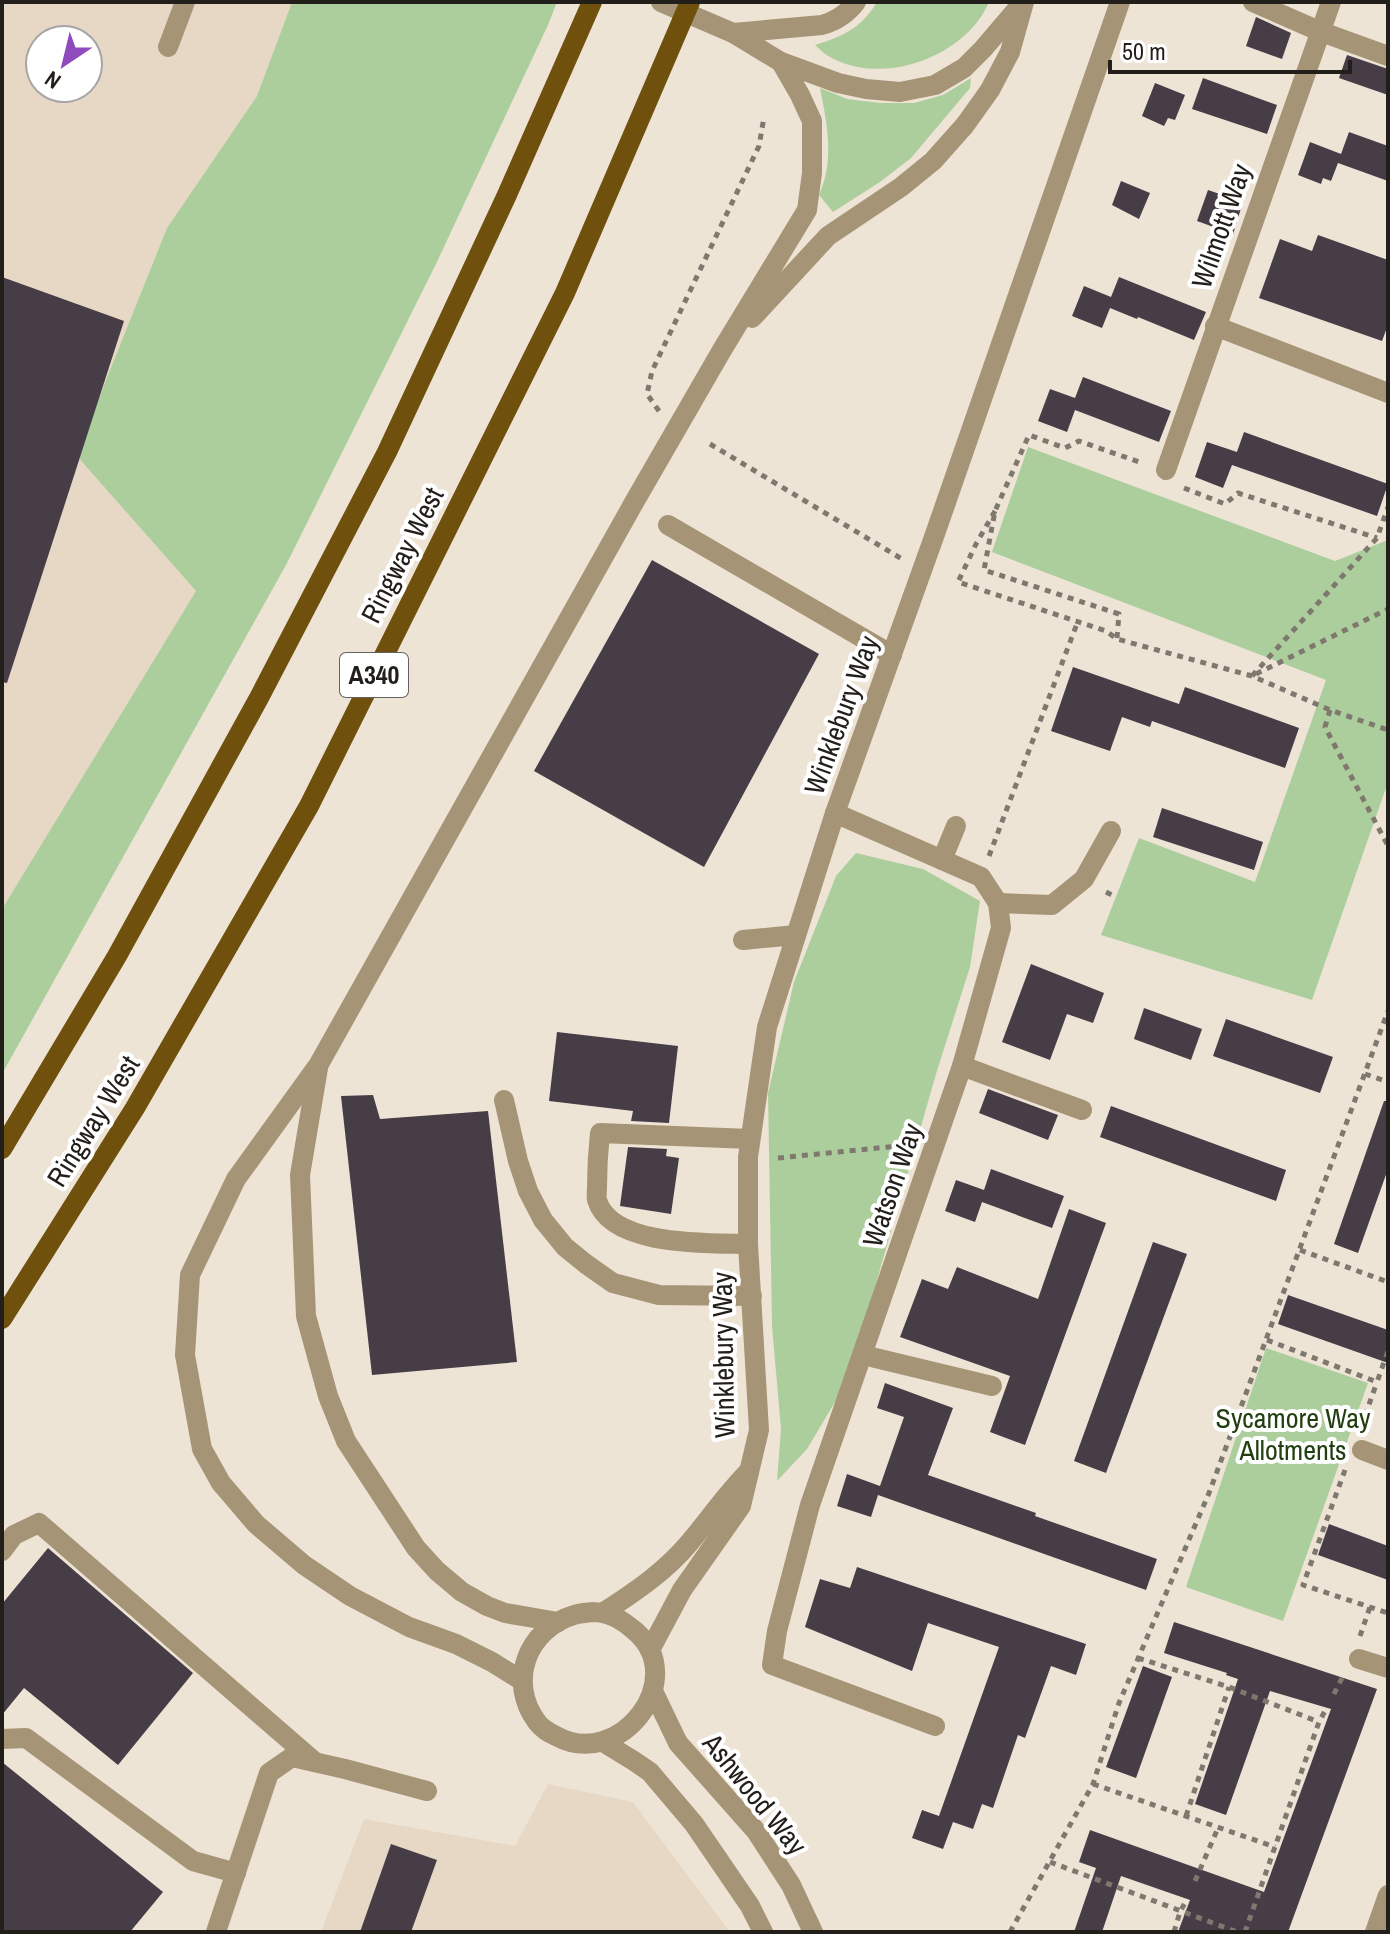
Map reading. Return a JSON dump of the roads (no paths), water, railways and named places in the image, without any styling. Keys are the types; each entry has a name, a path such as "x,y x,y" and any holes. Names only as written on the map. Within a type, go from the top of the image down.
{"main road":[{"path":"2,1149 117,956 267,683 387,452 506,197 592,2"},
{"name":"Ringway West","path":"2,1319 135,1108 309,806 565,293 690,2"}],"street":[{"path":"168,47 185,2"},
{"path":"661,2 733,33 781,62 838,83 900,92 935,85 964,68 1024,2"},
{"path":"733,33 822,25 833,22 856,2"},
{"path":"722,350 828,236 933,161 965,125 990,90 1010,52 1024,2"},
{"name":"Winklebury Way","path":"650,1650 682,1590 741,1506 759,1430 748,1244 748,1157 767,1027 835,813 1120,2"},
{"path":"1253,2 1319,31 1388,56"},
{"name":"Wilmott Way","path":"1166,470 1331,2"},
{"path":"521,1680 456,1644 409,1627 350,1596 304,1565 256,1524 221,1483 202,1449 185,1355 190,1275 236,1179 319,1064 636,499 807,210 812,173 812,121 781,62"},
{"path":"1215,326 1388,393"},
{"path":"668,525 892,655"},
{"path":"835,813 981,877 998,903 1052,905 1084,879 1111,831"},
{"path":"942,860 956,826"},
{"name":"Watson Way","path":"935,1726 772,1665 777,1631 810,1505 962,1066 1001,928 998,903"},
{"path":"743,940 796,935"},
{"path":"319,1064 300,1175 306,1316 328,1396 346,1441 416,1548 437,1571 462,1592 487,1606 505,1613 558,1622"},
{"path":"962,1066 1082,1110"},
{"path":"504,1100 528,1191 543,1220 565,1247 586,1264 613,1283 659,1295 752,1296"},
{"path":"748,1244 672,1241 635,1233 612,1223 597,1200 597,1158 600,1133 750,1139"},
{"path":"863,1355 992,1386"},
{"path":"1356,1448 1388,1460"},
{"name":"Winklebury Way","path":"604,1612 642,1588 688,1544 749,1471"},
{"path":"2,1551 14,1535 39,1523 315,1762"},
{"path":"604,1612 639,1634 650,1650 656,1672 647,1707 629,1727 603,1742 579,1744 564,1741 543,1730 529,1708 521,1680 524,1664 541,1634 558,1622 575,1614 604,1612"},
{"path":"1359,1659 1388,1668"},
{"name":"Ashwood Way","path":"653,1691 678,1743 756,1831 791,1885 813,1932"},
{"path":"2,1739 26,1738 193,1861 236,1873"},
{"path":"603,1742 650,1772 686,1814 750,1906 763,1932"},
{"path":"216,1932 269,1773 292,1757 427,1791"},
{"path":"1375,1932 1388,1895"}],"park label":[{"name":"Sycamore Way Allotments","path":"1293,1434"}]}
